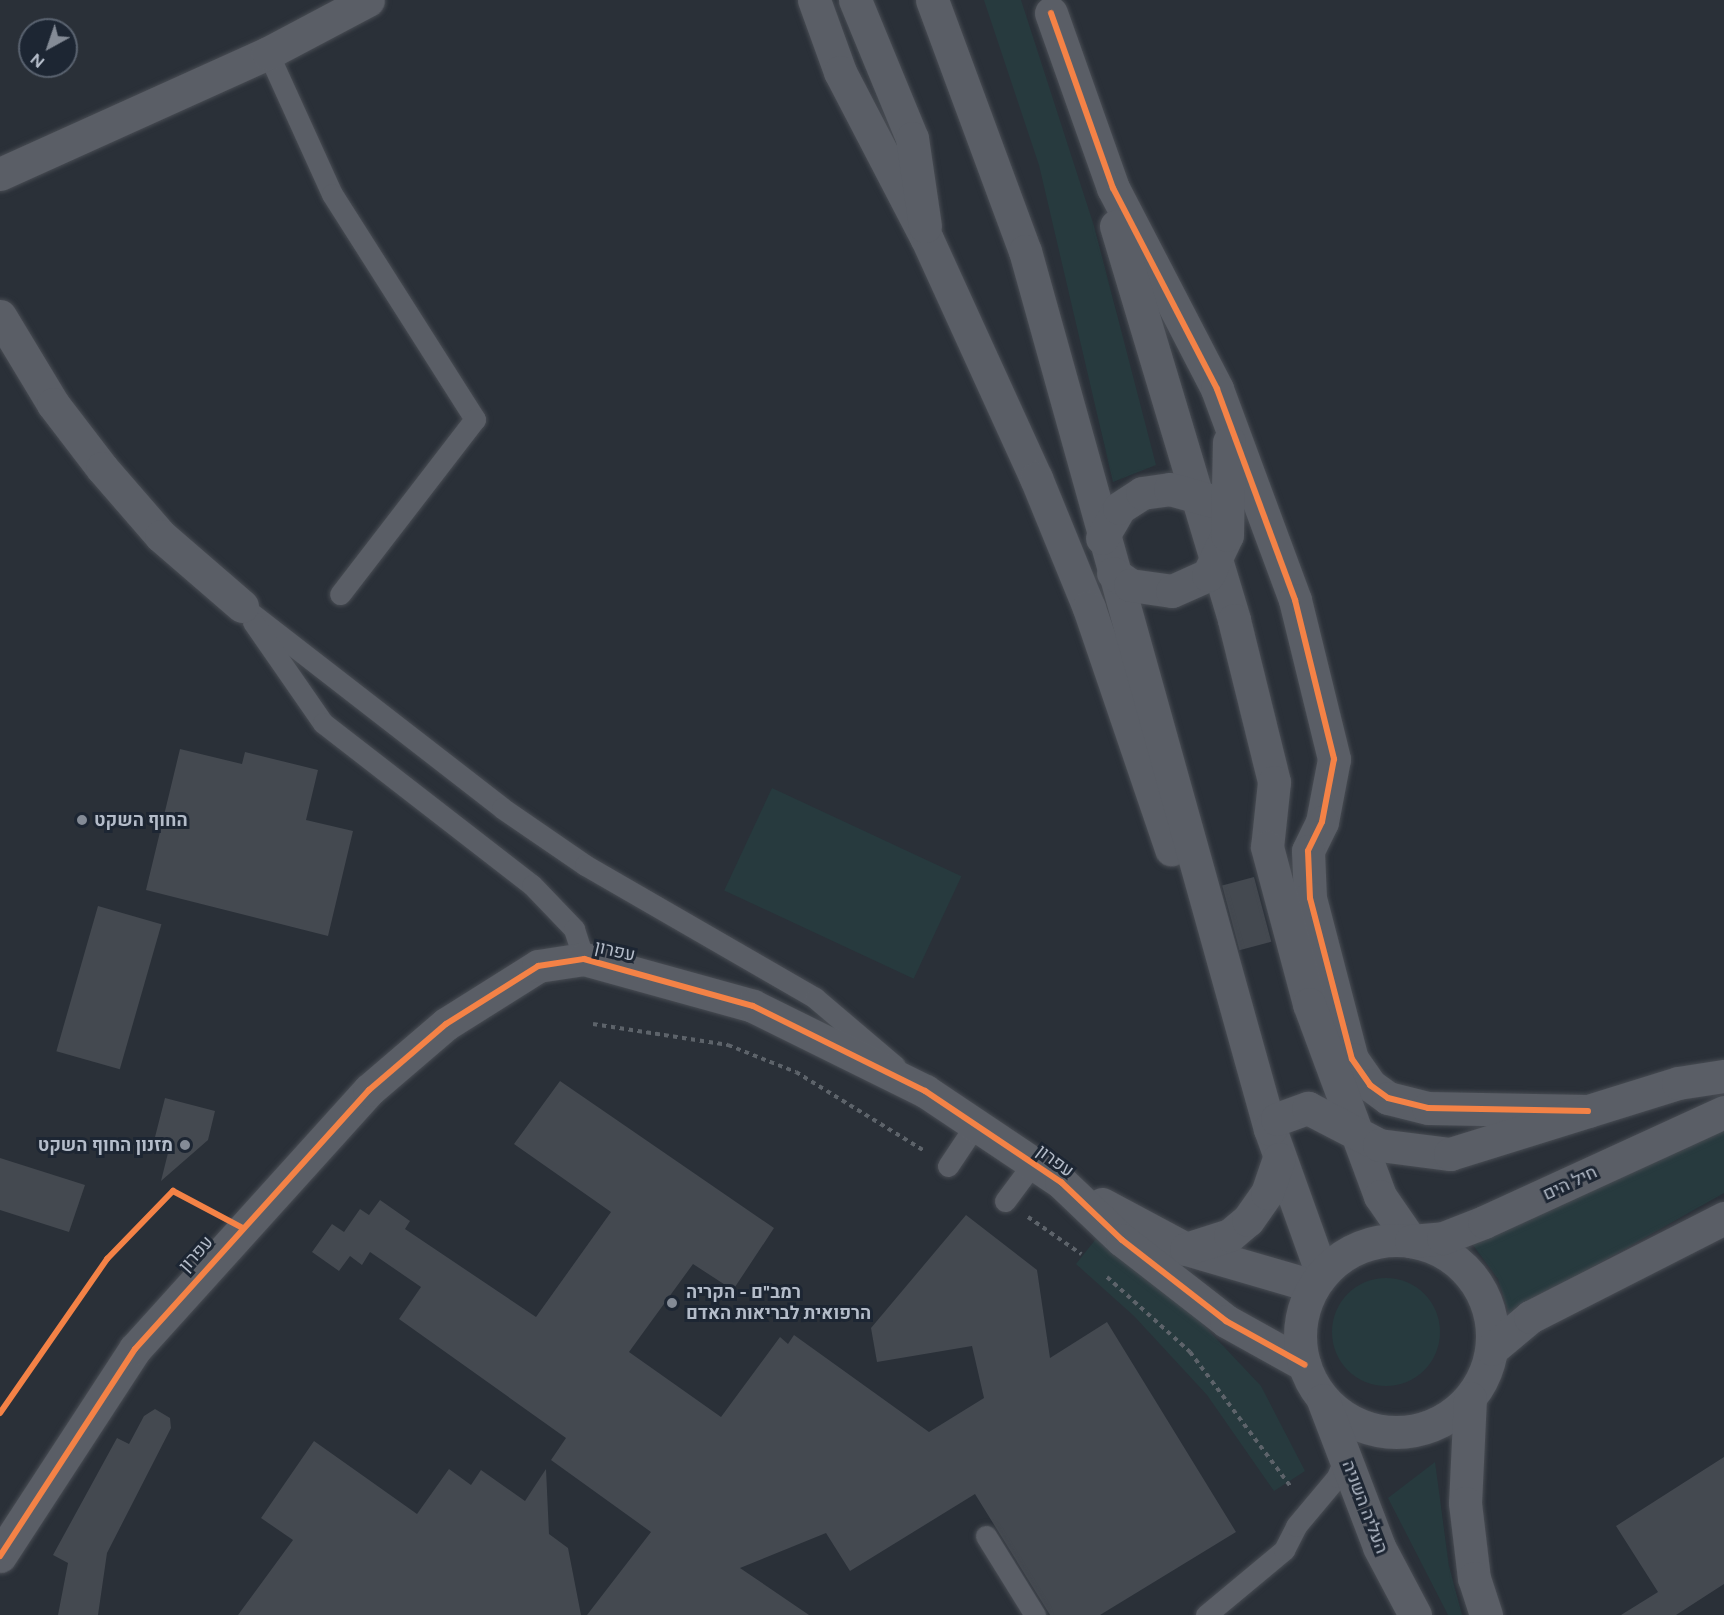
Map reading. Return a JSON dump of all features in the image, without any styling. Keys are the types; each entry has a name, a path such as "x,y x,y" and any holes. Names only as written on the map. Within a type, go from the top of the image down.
{"street":[{"path":"0,174 268,52 368,0"},
{"path":"814,0 877,150 927,239 1089,608 1192,910 1235,1008"},
{"path":"855,0 912,138 927,239"},
{"path":"932,0 1025,251 1102,538 1235,1008 1274,1144 1318,1280"},
{"path":"1049,7 1113,188 1217,389 1286,576 1334,759 1322,822 1308,851"},
{"path":"1049,7 1195,495 1217,561 1274,782 1296,816 1308,851 1310,898 1352,1059 1370,1085 1388,1098 1428,1108 1588,1111"},
{"path":"0,316 53,404 102,468 161,536 242,606"},
{"path":"1113,573 1130,585 1172,591 1208,575 1217,561 1230,511 1230,444 1217,389"},
{"path":"1102,538 1119,508 1142,494 1170,489 1195,495 1230,511 1256,530 1286,576"},
{"path":"1274,782 1267,847 1309,1004 1353,1132 1380,1196 1411,1241"},
{"name":"עפרון","path":"1,1550 135,1349 369,1090 446,1023 538,966 584,959 753,1006 925,1091 1061,1182 1122,1240 1226,1321 1305,1365"},
{"path":"1186,1250 1230,1235 1248,1220 1267,1193 1277,1119 1308,1108 1379,1145 1450,1154 1678,1083 1724,1076"},
{"name":"חיל הים","path":"1411,1241 1443,1238 1484,1222 1724,1112"},
{"path":"1061,1182 1186,1250 1318,1280"},
{"path":"1486,1615 1474,1578 1465,1503 1470,1398 1492,1349 1530,1317 1724,1218"},
{"path":"1470,1398 1432,1425 1386,1431 1342,1415 1321,1395 1305,1365 1300,1328 1318,1280 1353,1249 1381,1240 1411,1241 1440,1250 1464,1268 1482,1291 1491,1319 1492,1349"},
{"name":"העליה השניה","path":"1321,1395 1379,1547 1415,1615"}],"lane":[{"path":"268,52 333,194 476,419 340,594"},
{"path":"242,606 323,723 532,885 574,929 584,959"},
{"path":"242,606 501,808 585,865 815,998 925,1091"},
{"path":"1678,1083 1724,1062"},
{"path":"948,1166 976,1124"},
{"path":"1005,1201 1034,1162"},
{"path":"1206,1615 1284,1550 1296,1526 1337,1477 1345,1456"},
{"path":"986,1536 1035,1615"},
{"path":"1379,1547 1399,1615"}],"green space":[{"path":"984,0 1021,0 1094,226 1156,465 1113,482 1039,165"},
{"path":"772,788 961,876 914,979 724,890"},
{"path":"1724,1126 1724,1193 1509,1314 1498,1279 1473,1245"},
{"path":"1099,1235 1193,1314 1261,1386 1305,1471 1274,1491 1207,1395 1134,1316 1076,1264"},
{"path":"1386,1278 1396,1279 1416,1287 1424,1294 1431,1302 1439,1322 1439,1342 1431,1362 1424,1370 1416,1377 1396,1385 1386,1386 1376,1385 1356,1377 1348,1370 1341,1362 1333,1342 1332,1332 1333,1322 1341,1302 1348,1294 1356,1287 1376,1279"},
{"path":"1435,1462 1449,1566 1462,1615 1448,1615 1388,1498"}],"building":[{"path":"180,749 242,764 245,752 318,770 306,820 353,831 328,936 146,890"},
{"path":"1254,877 1271,942 1239,950 1222,886"},
{"path":"98,906 161,924 120,1069 56,1051"},
{"path":"560,1081 774,1228 733,1290 693,1264 629,1352 721,1417 780,1337 788,1344 794,1335 929,1432 984,1398 972,1346 877,1362 871,1328 966,1215 1037,1270 1050,1358 1107,1322 1236,1532 1100,1615 1050,1615 975,1494 850,1571 826,1533 740,1568 809,1615 587,1615 651,1532 551,1460 566,1438 399,1319 421,1287 370,1252 362,1265 350,1256 339,1271 312,1252 332,1224 344,1232 360,1209 369,1215 380,1200 410,1221 405,1229 536,1317 611,1212 514,1144"},
{"path":"165,1098 215,1111 208,1140 161,1181 171,1141 155,1137"},
{"path":"0,1158 85,1185 69,1232 0,1210"},
{"path":"155,1409 170,1418 171,1428 107,1553 98,1615 58,1615 68,1563 53,1555 117,1438 129,1444 144,1416"},
{"path":"314,1441 417,1514 449,1469 471,1485 481,1470 525,1501 546,1469 549,1534 568,1548 581,1615 238,1615 293,1540 261,1518"},
{"path":"1724,1457 1724,1584 1676,1615 1621,1615 1658,1592 1616,1526"}],"cycle path":[{"path":"1051,13 1113,188 1217,389 1295,600 1334,759 1322,822 1308,851 1310,898 1352,1059 1370,1085 1388,1098 1428,1108 1588,1111"},
{"path":"0,1556 135,1349 369,1090 446,1024 538,966 584,959 753,1006 925,1091 1061,1182 1122,1240 1226,1321 1305,1365"},
{"path":"0,1413 107,1259 173,1191 241,1227"}],"place":[{"name":"החוף השקט","path":"82,820"},
{"name":"מזנון החוף השקט","path":"185,1145"},
{"name":"רמב\"ם - הקריה הרפואית לבריאות האדם","path":"672,1303"}]}
